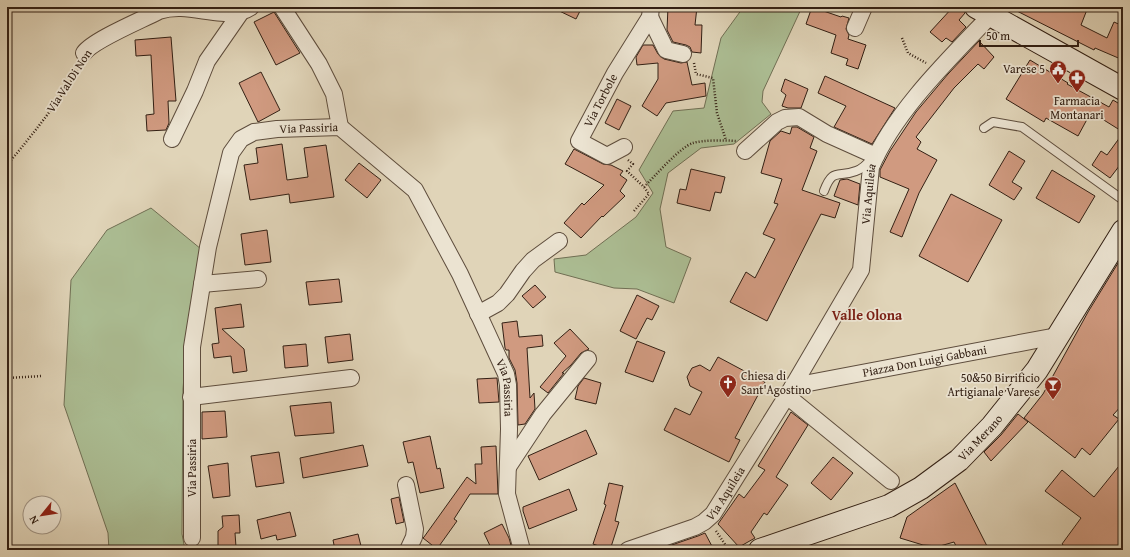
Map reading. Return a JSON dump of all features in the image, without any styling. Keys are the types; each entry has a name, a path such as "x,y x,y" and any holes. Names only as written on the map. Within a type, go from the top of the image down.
{"street":[{"path":"282,7 319,64 334,94 340,127"},
{"path":"855,28 864,7"},
{"name":"Via Val Di Non","path":"84,53 87,48 101,40 168,8 224,13 246,9"},
{"name":"Via Val Di Non","path":"172,139 195,91 206,61 246,9"},
{"path":"984,11 1123,89"},
{"name":"Via Aquileia","path":"628,550 694,527 708,519 713,514 790,391 861,270 870,167 899,120 984,11"},
{"name":"Via Torbole","path":"650,12 666,50 683,54"},
{"name":"Via Torbole","path":"620,149 607,156 579,141 615,73 650,12"},
{"path":"750,147 777,122 785,118 799,117 827,134 876,156"},
{"name":"Via Passiria","path":"192,538 192,347 208,247 231,153 241,139 254,132 277,129 340,127 415,190 460,274 506,374 509,407 508,494 522,550"},
{"name":"Via Merano","path":"760,550 889,506 921,488 959,460 992,426 1037,370 1123,231"},
{"path":"478,314 498,303 517,282 523,271 533,260 559,241"},
{"path":"202,284 258,278"},
{"name":"Piazza Don Luigi Gabbani","path":"790,391 1057,336"},
{"path":"508,467 543,414 588,359"},
{"path":"191,397 351,378"},
{"path":"790,391 892,481"},
{"path":"406,485 415,529 414,536 408,550"}],"lane":[{"path":"984,128 994,122 1022,127 1123,200"},
{"path":"824,191 828,181 833,175 839,173 851,173 860,169 876,156"}],"path":[{"path":"902,38 908,53 919,59"},
{"name":"Via Val Di Non","path":"7,165 41,124 70,83 81,66 81,59 84,53"},
{"path":"683,54 692,56 696,74 713,78 717,113 726,140"},
{"path":"644,187 674,156 692,143 726,140 750,147"},
{"path":"620,149 633,164 627,171 644,187 649,194 634,211"},
{"path":"7,378 42,376"},
{"path":"708,519 729,550"}],"green space":[{"path":"740,7 802,7 763,91 762,102 771,114 734,144 701,148 668,173 660,209 666,247 691,258 674,303 637,289 614,288 555,272 554,259 586,255 636,217 653,193 639,170 673,111 704,108 721,38 742,9"},
{"path":"151,208 201,249 189,316 183,389 182,534 185,550 109,550 108,533 64,405 71,280 107,230"}],"building":[{"path":"551,7 582,7 576,19"},
{"path":"668,7 697,7 695,25 702,25 701,53 692,52 690,47 673,42 667,30"},
{"path":"812,7 841,17 849,18 846,29 849,35 848,39 866,45 858,69 846,65 848,59 831,53 836,35 806,24"},
{"path":"953,7 960,7 965,11 959,20 966,27 952,42 946,38 942,42 930,32"},
{"path":"1009,7 1088,7 1081,25 1107,38 1114,22 1123,26 1123,60 1095,48 1094,50"},
{"path":"274,12 300,53 276,65 254,22"},
{"path":"171,37 176,101 168,101 169,123 166,130 147,131 146,115 154,114 151,55 136,56 135,40"},
{"path":"979,41 994,57 984,69 978,64 954,88 916,137 921,142 917,149 937,160 919,193 902,237 890,232 909,189 880,177 880,170 890,151 916,112 948,74"},
{"path":"643,45 653,45 658,54 664,59 681,63 687,62 692,85 705,83 706,96 666,103 657,116 642,106 658,79 658,63 637,65 636,57"},
{"path":"1030,60 1068,83 1067,84 1109,107 1113,100 1123,106 1123,132 1091,112 1078,136 1046,118 1044,122 1006,99"},
{"path":"261,72 280,110 258,122 239,83"},
{"path":"825,76 895,108 872,144 834,127 846,106 818,93"},
{"path":"785,79 808,89 801,108 788,108 782,106 786,95 781,91"},
{"path":"617,99 631,106 619,130 605,123"},
{"path":"792,127 797,127 814,137 810,148 817,151 802,190 840,203 835,218 821,214 767,321 730,302 746,272 755,278 775,239 763,234 778,204 774,203 782,179 761,173 770,141 781,131 790,134"},
{"path":"1123,133 1123,161 1110,178 1092,165 1101,151 1107,155"},
{"path":"282,144 287,180 308,177 304,148 326,145 334,197 290,203 289,194 250,200 244,165 258,163 256,148"},
{"path":"574,149 603,164 611,165 623,171 620,175 627,180 620,191 625,196 603,217 602,216 581,238 564,223 582,203 584,205 604,185 565,164"},
{"path":"1009,151 1025,161 1012,182 1022,188 1014,200 989,185"},
{"path":"359,163 381,180 367,198 345,180"},
{"path":"691,169 725,177 721,193 715,192 710,211 677,203 680,189 686,190"},
{"path":"1052,170 1095,196 1079,223 1036,198"},
{"path":"847,179 860,184 858,205 834,196 840,180"},
{"path":"951,194 1002,220 968,282 919,256"},
{"path":"267,230 271,262 245,265 241,234"},
{"path":"1123,255 1123,404 1113,415 1119,419 1090,455 1082,448 1075,458 1024,418 1043,394 1088,312"},
{"path":"339,279 342,302 309,305 306,282"},
{"path":"535,285 546,297 533,308 522,296"},
{"path":"637,295 659,306 652,320 647,318 636,339 620,331"},
{"path":"241,304 244,327 222,329 244,349 247,371 233,373 231,356 214,358 212,344 219,343 215,308"},
{"path":"517,321 519,337 542,335 543,346 527,348 530,398 534,393 535,409 525,424 518,425 517,383 515,370 509,358 509,350 506,350 505,348 502,323"},
{"path":"570,329 589,349 581,353 562,373 564,373 548,393 540,387 566,356 554,343"},
{"path":"350,334 353,360 328,363 325,337"},
{"path":"637,341 665,352 653,382 625,372"},
{"path":"306,344 308,366 285,368 283,346"},
{"path":"718,357 765,382 735,438 740,440 729,462 664,430 675,408 690,415 702,392 690,386 687,377 692,368 700,365 710,371"},
{"path":"497,378 499,402 479,403 477,379"},
{"path":"584,378 601,383 596,404 575,399 578,386"},
{"path":"331,402 334,433 295,436 290,406"},
{"path":"225,411 227,437 202,439 202,412"},
{"path":"791,412 808,425 776,477 788,485 767,515 764,513 751,532 755,538 739,547 718,524 739,494 744,498 765,470 758,466"},
{"path":"1018,414 1028,422 991,461 984,452 1001,435"},
{"path":"586,430 597,454 539,480 528,456"},
{"path":"430,436 437,469 440,468 444,488 420,493 413,462 408,463 403,442"},
{"path":"363,445 368,466 303,478 300,458"},
{"path":"496,446 498,494 470,494 454,519 457,521 437,549 423,538 467,477 476,484 475,464 482,464 481,447"},
{"path":"279,452 284,483 256,487 251,456"},
{"path":"833,457 853,473 831,500 811,483"},
{"path":"1123,461 1123,550 1069,550 1062,544 1081,518 1045,491 1062,470 1094,497"},
{"path":"228,463 230,496 213,498 208,466"},
{"path":"609,483 623,486 615,521 619,522 610,550 593,544 606,505 604,504"},
{"path":"955,483 989,550 958,550 954,542 940,546 923,545 900,538 907,517"},
{"path":"569,489 577,510 529,529 523,507"},
{"path":"399,497 404,522 396,524 391,499"},
{"path":"290,512 296,536 277,540 276,535 261,539 257,520"},
{"path":"239,515 240,533 235,533 236,547 218,548 218,531 223,527 222,516"},
{"path":"502,524 511,545 501,550 492,550 484,533"},
{"path":"705,533 714,550 657,550 698,536"},
{"path":"358,534 362,550 335,550 333,540"}],"place":[{"name":"Varese 5","path":"1058,84"},
{"name":"Farmacia Montanari","path":"1077,93"},
{"name":"Chiesa di Sant'Agostino","path":"728,398"},
{"name":"50&50 Birrificio Artigianale Varese","path":"1053,400"}],"district":[{"name":"Valle Olona","path":"867,315"}]}
